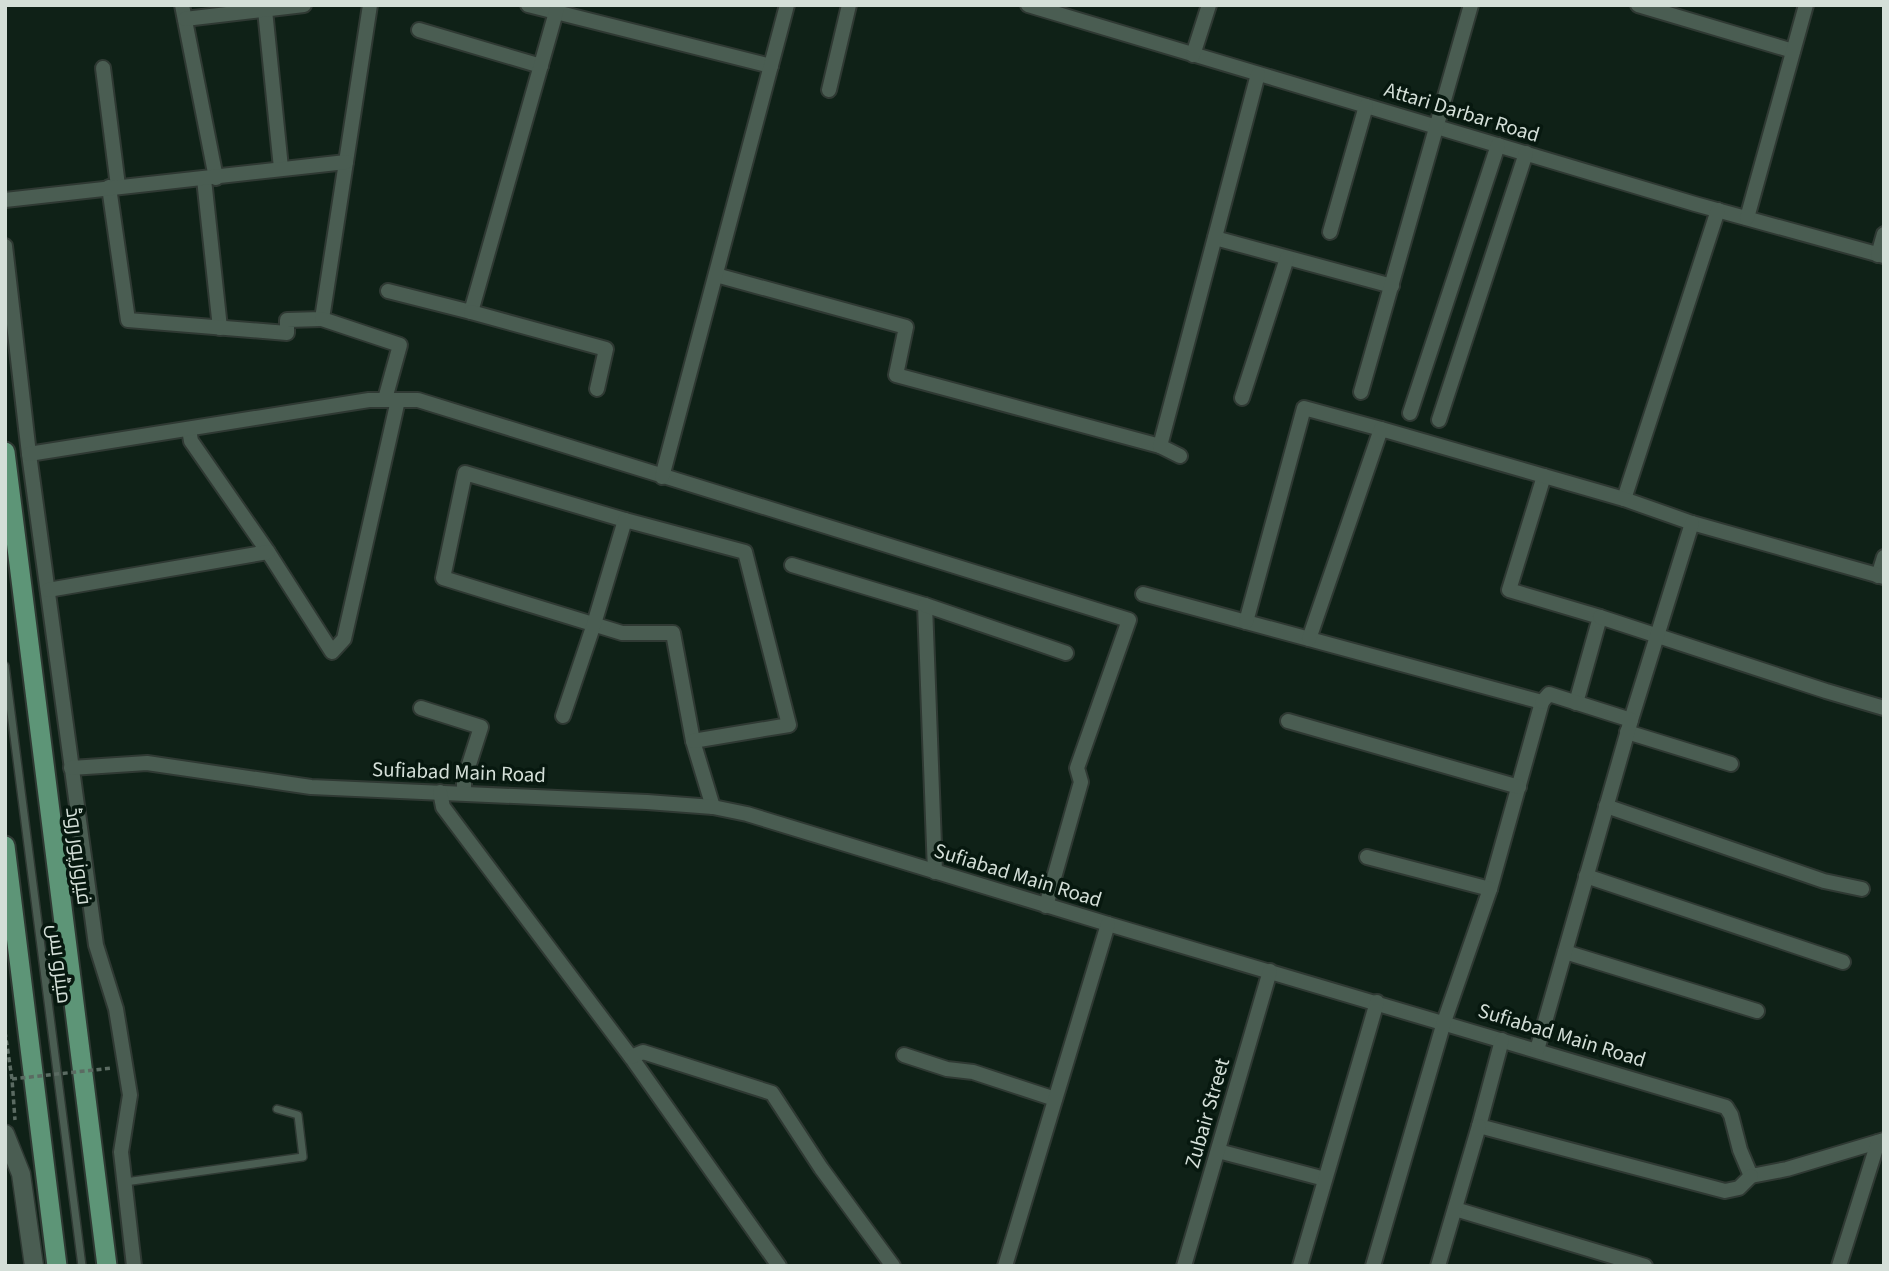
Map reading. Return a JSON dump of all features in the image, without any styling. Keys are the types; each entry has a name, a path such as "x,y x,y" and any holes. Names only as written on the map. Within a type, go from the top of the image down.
{"main road":[{"name":"فیروزپور روڈ","path":"5,452 107,1266"},
{"path":"5,846 57,1266"}],"street":[{"path":"220,328 210,178 183,12 265,10 304,5"},
{"path":"322,319 370,5"},
{"path":"528,5 557,8 771,66"},
{"path":"662,477 787,5"},
{"path":"829,90 849,5"},
{"name":"Attari Darbar Road","path":"1028,5 1881,256"},
{"path":"1193,55 1209,5"},
{"path":"1361,392 1471,5"},
{"path":"1638,5 1793,51"},
{"path":"1746,218 1806,5"},
{"path":"471,312 557,8"},
{"path":"265,10 281,168"},
{"path":"419,30 541,66"},
{"path":"103,68 128,320 288,333 288,320 322,319 400,345 344,639 332,652 268,552 191,441 189,429"},
{"path":"1160,446 1258,74"},
{"path":"1330,232 1366,106"},
{"path":"1410,413 1498,145"},
{"path":"1439,420 1526,153"},
{"path":"5,200 346,162"},
{"path":"1624,499 1718,210"},
{"path":"1881,256 1884,234"},
{"path":"1215,238 1392,286"},
{"path":"5,246 29,454 96,945 116,1009 130,1095 121,1153 134,1266"},
{"path":"1242,398 1287,258"},
{"path":"716,275 906,327 896,375 1160,446 1180,456"},
{"path":"388,290 606,349 597,389"},
{"path":"29,454 369,400 418,400 1129,620 1077,768 1081,782 1046,906"},
{"path":"1246,622 1304,408 1624,499 1692,523 1881,577 1884,557"},
{"path":"1309,639 1381,429"},
{"path":"693,741 789,725 745,552 465,473 443,578 622,633 673,633 693,741 713,807"},
{"path":"1544,476 1509,590 1884,708"},
{"path":"563,716 625,520"},
{"path":"1537,1050 1629,726 1692,523"},
{"path":"48,590 268,552"},
{"path":"792,565 925,605 1066,653"},
{"path":"1143,594 1542,702"},
{"path":"925,605 935,872"},
{"path":"1576,703 1600,617"},
{"path":"1373,1266 1444,1022 1490,889 1542,702 1549,694 1731,764"},
{"path":"421,708 481,727 464,780 464,792"},
{"path":"1288,721 1518,787"},
{"name":"Sufiabad Main Road","path":"71,768 147,763 311,787 464,792 713,807 747,814 1046,906 1726,1107 1751,1176"},
{"path":"440,792 443,807 631,1057 779,1266"},
{"path":"1606,806 1824,881 1862,889"},
{"path":"52,831 79,829"},
{"path":"1367,857 1490,889"},
{"path":"1586,876 1843,962"},
{"path":"1005,1266 1108,924"},
{"path":"1564,952 1757,1011"},
{"name":"Zubair Street","path":"1184,1266 1270,971"},
{"path":"1300,1266 1377,1002"},
{"path":"1438,1266 1502,1040"},
{"path":"631,1057 643,1052 772,1093 821,1168 893,1266"},
{"path":"904,1055 947,1069 973,1072 1055,1099"},
{"path":"1479,1126 1726,1191 1739,1188 1751,1176 1787,1169 1881,1141"},
{"path":"10,1131 21,1174 34,1266"},
{"path":"1839,1266 1881,1141"},
{"path":"1218,1151 1325,1179"},
{"path":"1455,1209 1645,1266"}],"lane":[{"name":"میٹرو بس","path":"5,666 82,1266"},
{"path":"124,1182 303,1157 298,1115 276,1110"}],"path":[{"path":"5,1032 12,1079 10,1131"},
{"path":"12,1079 112,1068"}]}
